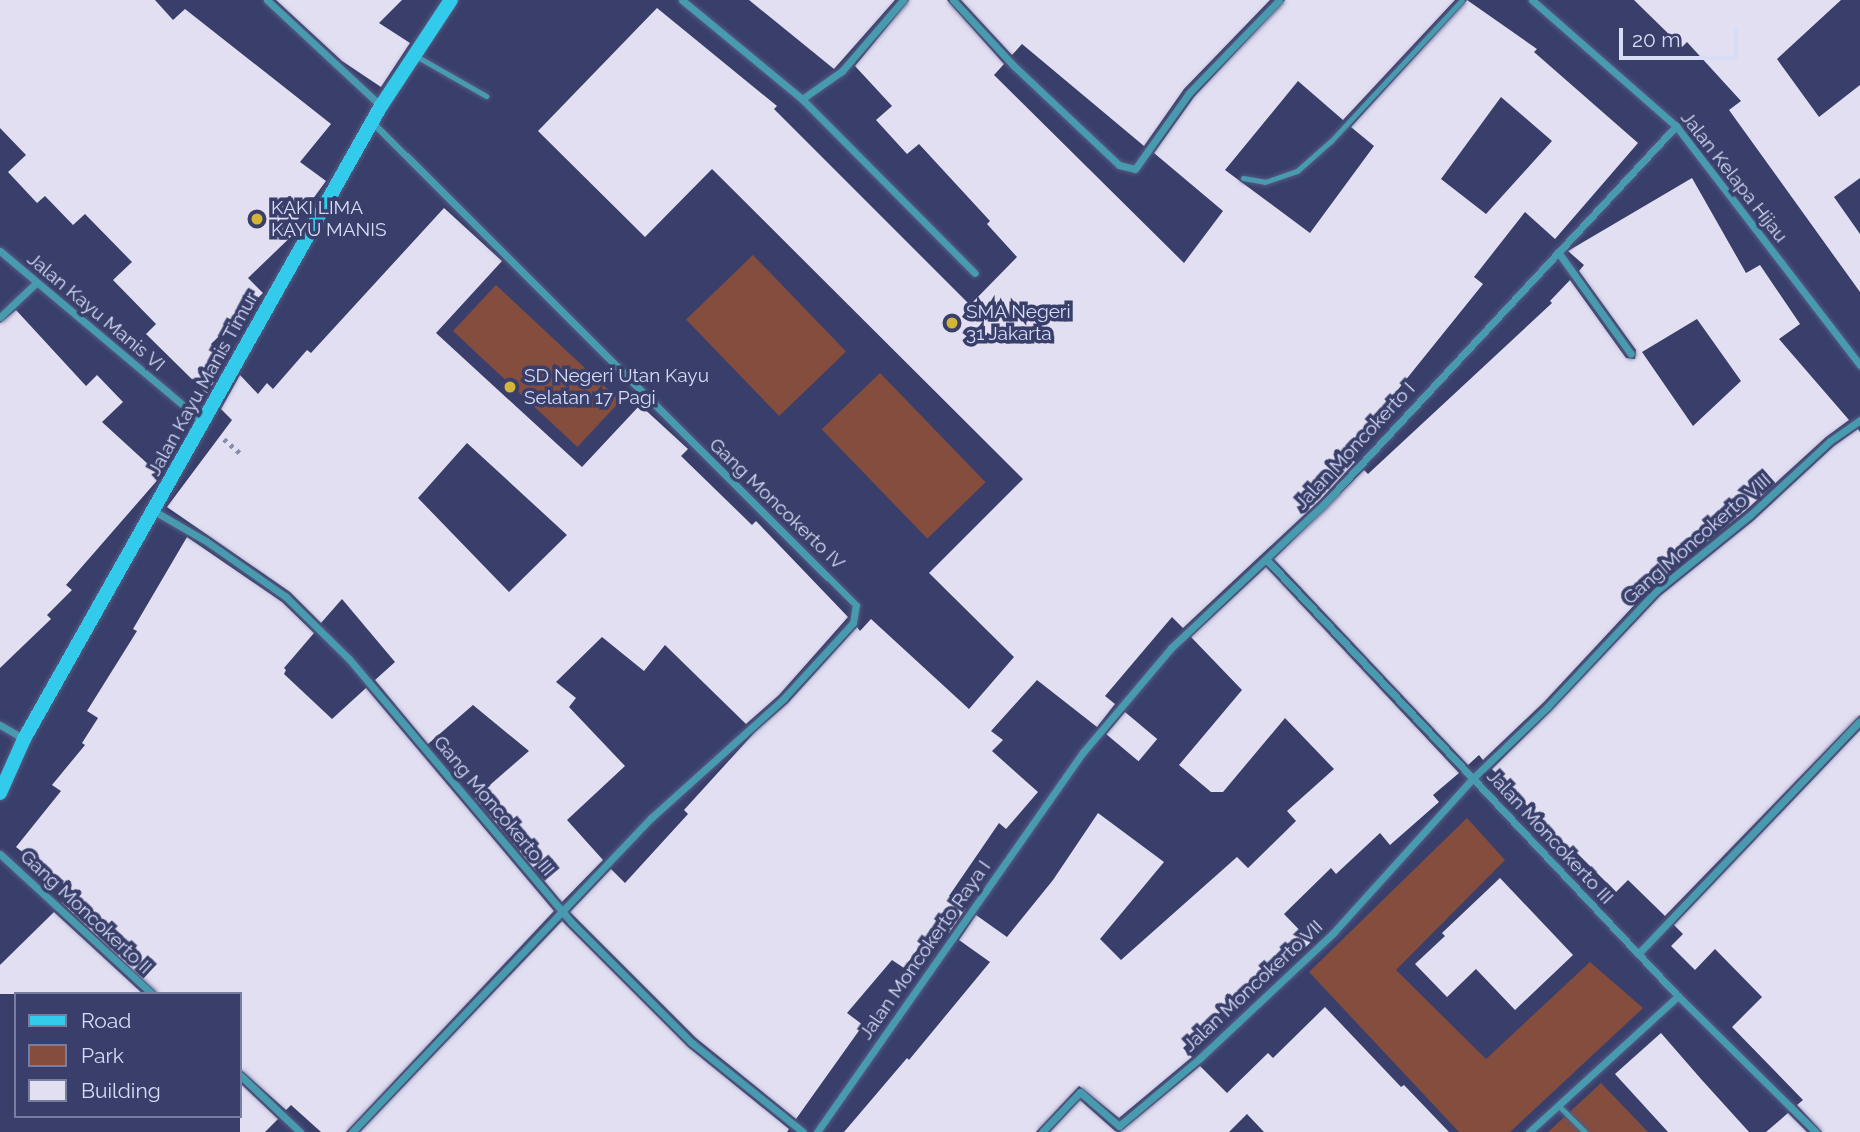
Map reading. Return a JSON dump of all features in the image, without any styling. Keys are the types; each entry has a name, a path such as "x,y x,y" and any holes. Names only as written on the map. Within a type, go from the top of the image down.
{"street":[{"path":"267,0 381,106"},
{"name":"Jalan Kayu Manis Timur","path":"0,793 24,739 205,423 381,106 451,0"},
{"path":"682,0 802,99 975,273"},
{"path":"802,99 842,71 903,0"},
{"path":"953,0 1014,66 1119,164 1135,169 1189,93 1279,0"},
{"name":"Jalan Kelapa Hijau","path":"1532,0 1676,126 1860,365"},
{"name":"Gang Moncokerto IV","path":"372,122 856,605 853,623 783,699 651,818 562,912"},
{"name":"Jalan Moncokerto I","path":"1058,787 1084,751 1171,648 1324,504 1676,126"},
{"name":"Jalan Kayu Manis VI","path":"0,251 205,423"},
{"path":"1558,252 1631,354"},
{"path":"0,317 36,283"},
{"name":"Gang Moncokerto VIII","path":"1472,779 1548,706 1657,591 1749,516 1830,441 1860,420"},
{"name":"Gang Moncokerto III","path":"154,511 206,541 286,597 349,659 562,912 692,1043 803,1132"},
{"name":"Jalan Moncokerto III","path":"1266,559 1678,996 1816,1132"},
{"path":"1638,954 1860,721"},
{"path":"0,725 24,739"},
{"name":"Jalan Moncokerto VII","path":"1042,1132 1080,1092 1119,1126 1200,1058 1333,933 1472,779"},
{"name":"Jalan Moncokerto Raya I","path":"817,1132 1058,787"},
{"name":"Gang Moncokerto II","path":"0,853 150,992"},
{"path":"352,1132 562,912"},
{"path":"1529,1132 1678,996"},
{"path":"242,1077 300,1132"}],"lane":[{"path":"1243,178 1265,182 1297,172 1331,141 1461,0"},
{"path":"414,55 486,96"},
{"path":"1558,1105 1586,1132"}],"green space":[{"path":"753,255 846,351 779,416 686,320"},
{"path":"496,285 620,401 577,447 453,331"},
{"path":"880,373 986,482 927,539 822,429"},
{"path":"1467,818 1505,860 1396,970 1486,1059 1590,962 1643,1008 1510,1132 1459,1132 1309,972"},
{"path":"1601,1083 1648,1132 1548,1132"}],"building":[{"path":"0,0 155,0 173,20 185,9 331,124 300,162 326,181 296,222 301,227 248,278 263,293 211,344 226,361 207,394 146,334 156,324 113,280 132,262 85,214 73,225 45,196 37,203 8,172 26,155 0,128"},
{"path":"276,0 402,0 379,23 410,43 381,87 342,61"},
{"path":"749,0 895,0 834,69"},
{"path":"909,0 947,0 1004,64 994,75 1184,263 1223,211 1154,153 1194,97 1285,0 1455,0 1343,120 1298,81 1225,170 1310,233 1374,146 1351,127 1467,0 1537,49 1534,52 1638,143 1555,239 1525,212 1474,277 1483,284 1346,454 1355,462 1320,500 1183,628 1172,617 1105,696 1115,704 1097,727 1037,680 991,731 1003,740 992,751 1038,792 1006,829 999,823 949,896 966,908 949,933 936,924 904,968 892,960 847,1013 863,1025 796,1119 696,1038 570,912 611,869 625,883 688,814 684,810 755,732 788,703 857,627 860,631 871,619 969,709 1014,657 929,573 1023,479 712,169 645,237 538,131 657,8 777,106 774,109 970,305 1017,257 987,224 990,221 919,144 907,154 876,120 892,106 855,66","holes":["1501,97 1552,141 1486,214 1441,179"]},
{"path":"961,0 1270,0 1184,89 1144,146 1022,44 1012,55"},
{"path":"1634,0 1841,0 1777,59 1819,117 1860,85 1860,178 1834,197 1860,234 1860,292 1729,110 1741,101 1687,42 1682,47"},
{"path":"1692,178 1746,273 1760,265 1800,324 1779,339 1849,420 1826,437 1745,511 1652,586 1544,702 1483,760 1479,755 1468,765 1274,559 1364,470 1368,474 1552,303 1550,301 1570,280 1626,358 1635,359 1636,350 1579,271 1584,265 1568,251","holes":["1697,319 1741,381 1693,426 1642,352"]},
{"path":"444,208 502,261 436,333 582,467 640,405 688,449 681,456 752,525 756,521 848,617 779,695 746,724 665,645 644,671 602,637 556,682 576,698 569,707 625,766 567,820 603,860 562,902 475,798 529,751 473,705 428,744 375,680 395,662 342,599 321,623 290,592 167,507 232,420 221,409 240,375 258,394 267,383 273,389 307,350 311,353","holes":["467,443 567,535 509,592 418,498"]},
{"path":"16,310 86,386 97,375 123,402 102,422 161,476 66,585 72,590 47,615 51,619 0,668 0,323"},
{"path":"1858,429 1860,715 1665,916 1628,880 1616,892 1574,850 1571,852 1492,769 1660,596 1753,521 1834,446"},
{"path":"187,537 282,602 314,633 284,668 284,674 332,719 366,688 554,911 346,1132 321,1132 291,1105 286,1110 242,1071 242,992 156,992 62,903 73,891 16,847 61,791 52,785 85,745 82,743 98,718 87,711 137,631 133,629"},
{"path":"1266,567 1459,773 1433,795 1439,802 1390,845 1380,833 1336,874 1331,868 1284,914 1311,942 1280,971 1272,963 1183,1048 1192,1057 1119,1118 1079,1086 1036,1132 844,1132 907,1058 909,1060 990,962 959,940 976,915 1007,937 1053,880 1098,813 1164,862 1100,939 1121,960 1237,857 1248,868 1296,821 1287,811 1334,769 1285,718 1223,792 1211,792 1179,765 1242,690 1191,637"},
{"path":"1125,712 1157,739 1139,761 1106,734"},
{"path":"1860,730 1860,1132 1822,1132 1797,1105 1803,1100 1732,1027 1762,997 1715,949 1695,970 1671,946 1683,934 1674,925"},
{"path":"1500,878 1573,955 1515,1010 1476,969 1447,997 1415,964 1445,936 1442,933"},
{"path":"54,912 141,992 0,994 0,965"},
{"path":"562,921 688,1047 789,1129 787,1132 360,1132"},
{"path":"1325,1007 1401,1087 1404,1085 1449,1132 1264,1132 1247,1114 1229,1132 1120,1132 1200,1066 1227,1093 1268,1053 1273,1058"},
{"path":"1661,1033 1749,1132 1668,1132 1615,1074"},
{"path":"242,1085 278,1119 265,1132 240,1132"},
{"path":"1080,1100 1115,1131 1118,1132 1050,1132"},
{"path":"1788,1113 1807,1132 1766,1132"}],"place":[{"name":"KAKI LIMA KAYU MANIS","path":"257,219"},
{"name":"SMA Negeri 31 Jakarta","path":"952,323"},
{"name":"SD Negeri Utan Kayu Selatan 17 Pagi","path":"510,387"}]}
